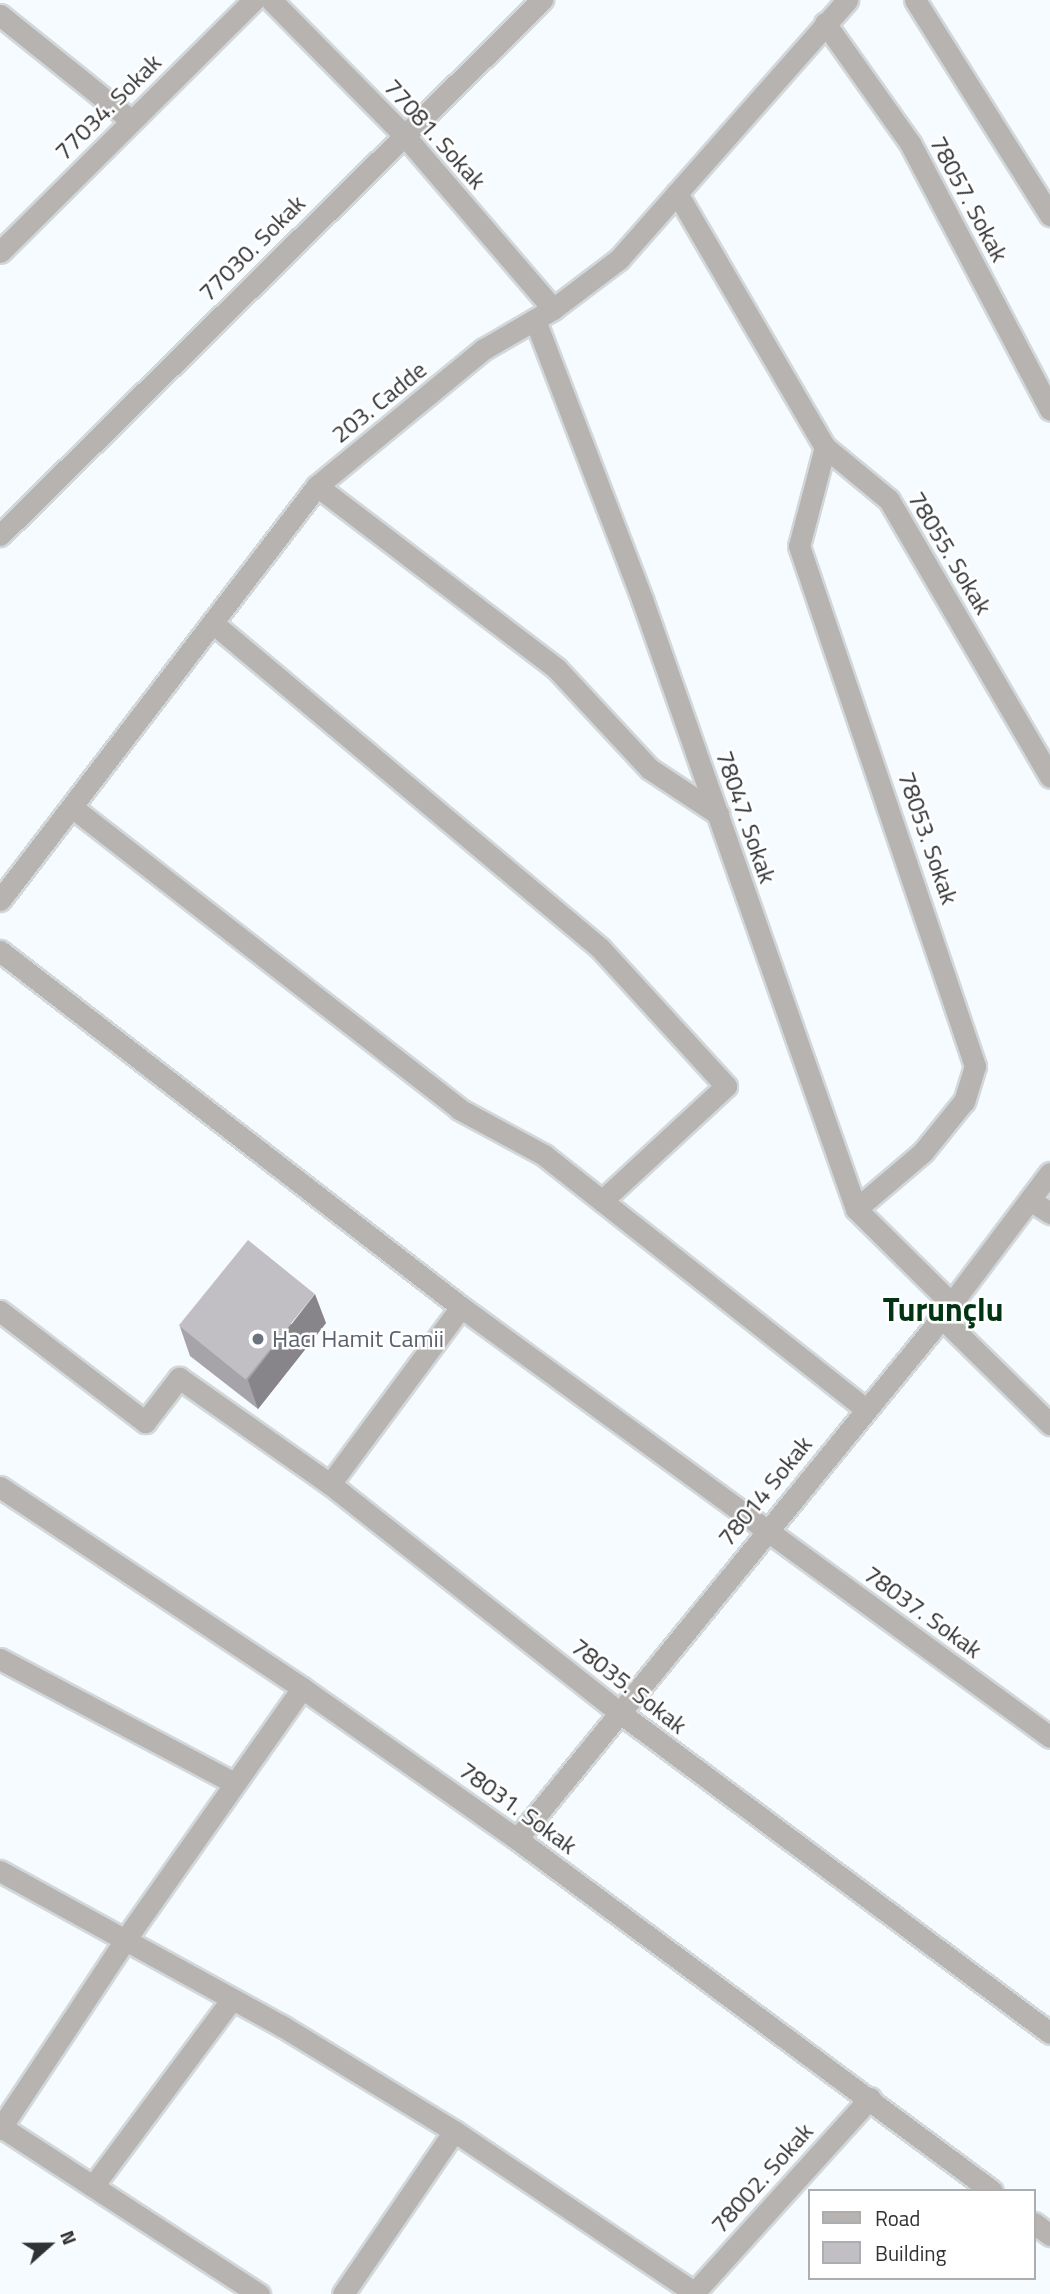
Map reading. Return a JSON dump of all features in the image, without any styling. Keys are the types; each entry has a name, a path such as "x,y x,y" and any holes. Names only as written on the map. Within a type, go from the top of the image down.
{"street":[{"name":"77034. Sokak","path":"1,250 254,0"},
{"name":"77081. Sokak","path":"271,0 404,135 544,315"},
{"name":"77030. Sokak","path":"0,535 542,0"},
{"name":"203. Cadde","path":"0,900 215,624 317,486 484,349 544,315 619,259 847,0"},
{"path":"915,0 1050,215"},
{"path":"0,15 132,121"},
{"name":"78057. Sokak","path":"825,23 910,143 1050,410"},
{"name":"78055. Sokak","path":"677,193 825,447 889,500 1050,776"},
{"name":"78047. Sokak","path":"544,315 856,1209 1050,1424"},
{"name":"78053. Sokak","path":"825,447 799,546 975,1066 964,1101 923,1152 856,1209"},
{"path":"317,486 556,667 650,769 718,814"},
{"path":"215,624 600,948 726,1086 602,1200"},
{"path":"73,808 459,1109 544,1155 866,1409"},
{"name":"78037. Sokak","path":"0,951 461,1307 1050,1737"},
{"name":"78014 Sokak","path":"517,1839 946,1310 1050,1173"},
{"path":"1030,1200 1050,1213"},
{"path":"330,1484 461,1307"},
{"name":"78035. Sokak","path":"0,1311 145,1422 179,1378 330,1484 619,1712 1050,2034"},
{"name":"78031. Sokak","path":"0,1487 302,1688 517,1839 989,2189"},
{"path":"0,1659 234,1783"},
{"path":"259,2294 232,2287 93,2186 0,2128 125,1940 302,1688"},
{"path":"0,1871 232,1999 454,2131 693,2293"},
{"path":"93,2186 232,1999"},
{"name":"78002. Sokak","path":"693,2293 870,2098"},
{"path":"342,2294 454,2131"}],"building":[{"path":"248,1240 315,1294 246,1380 179,1325"}],"place":[{"name":"Hacı Hamit Camii","path":"258,1339"}],"district":[{"name":"Turunçlu","path":"943,1309"}]}
